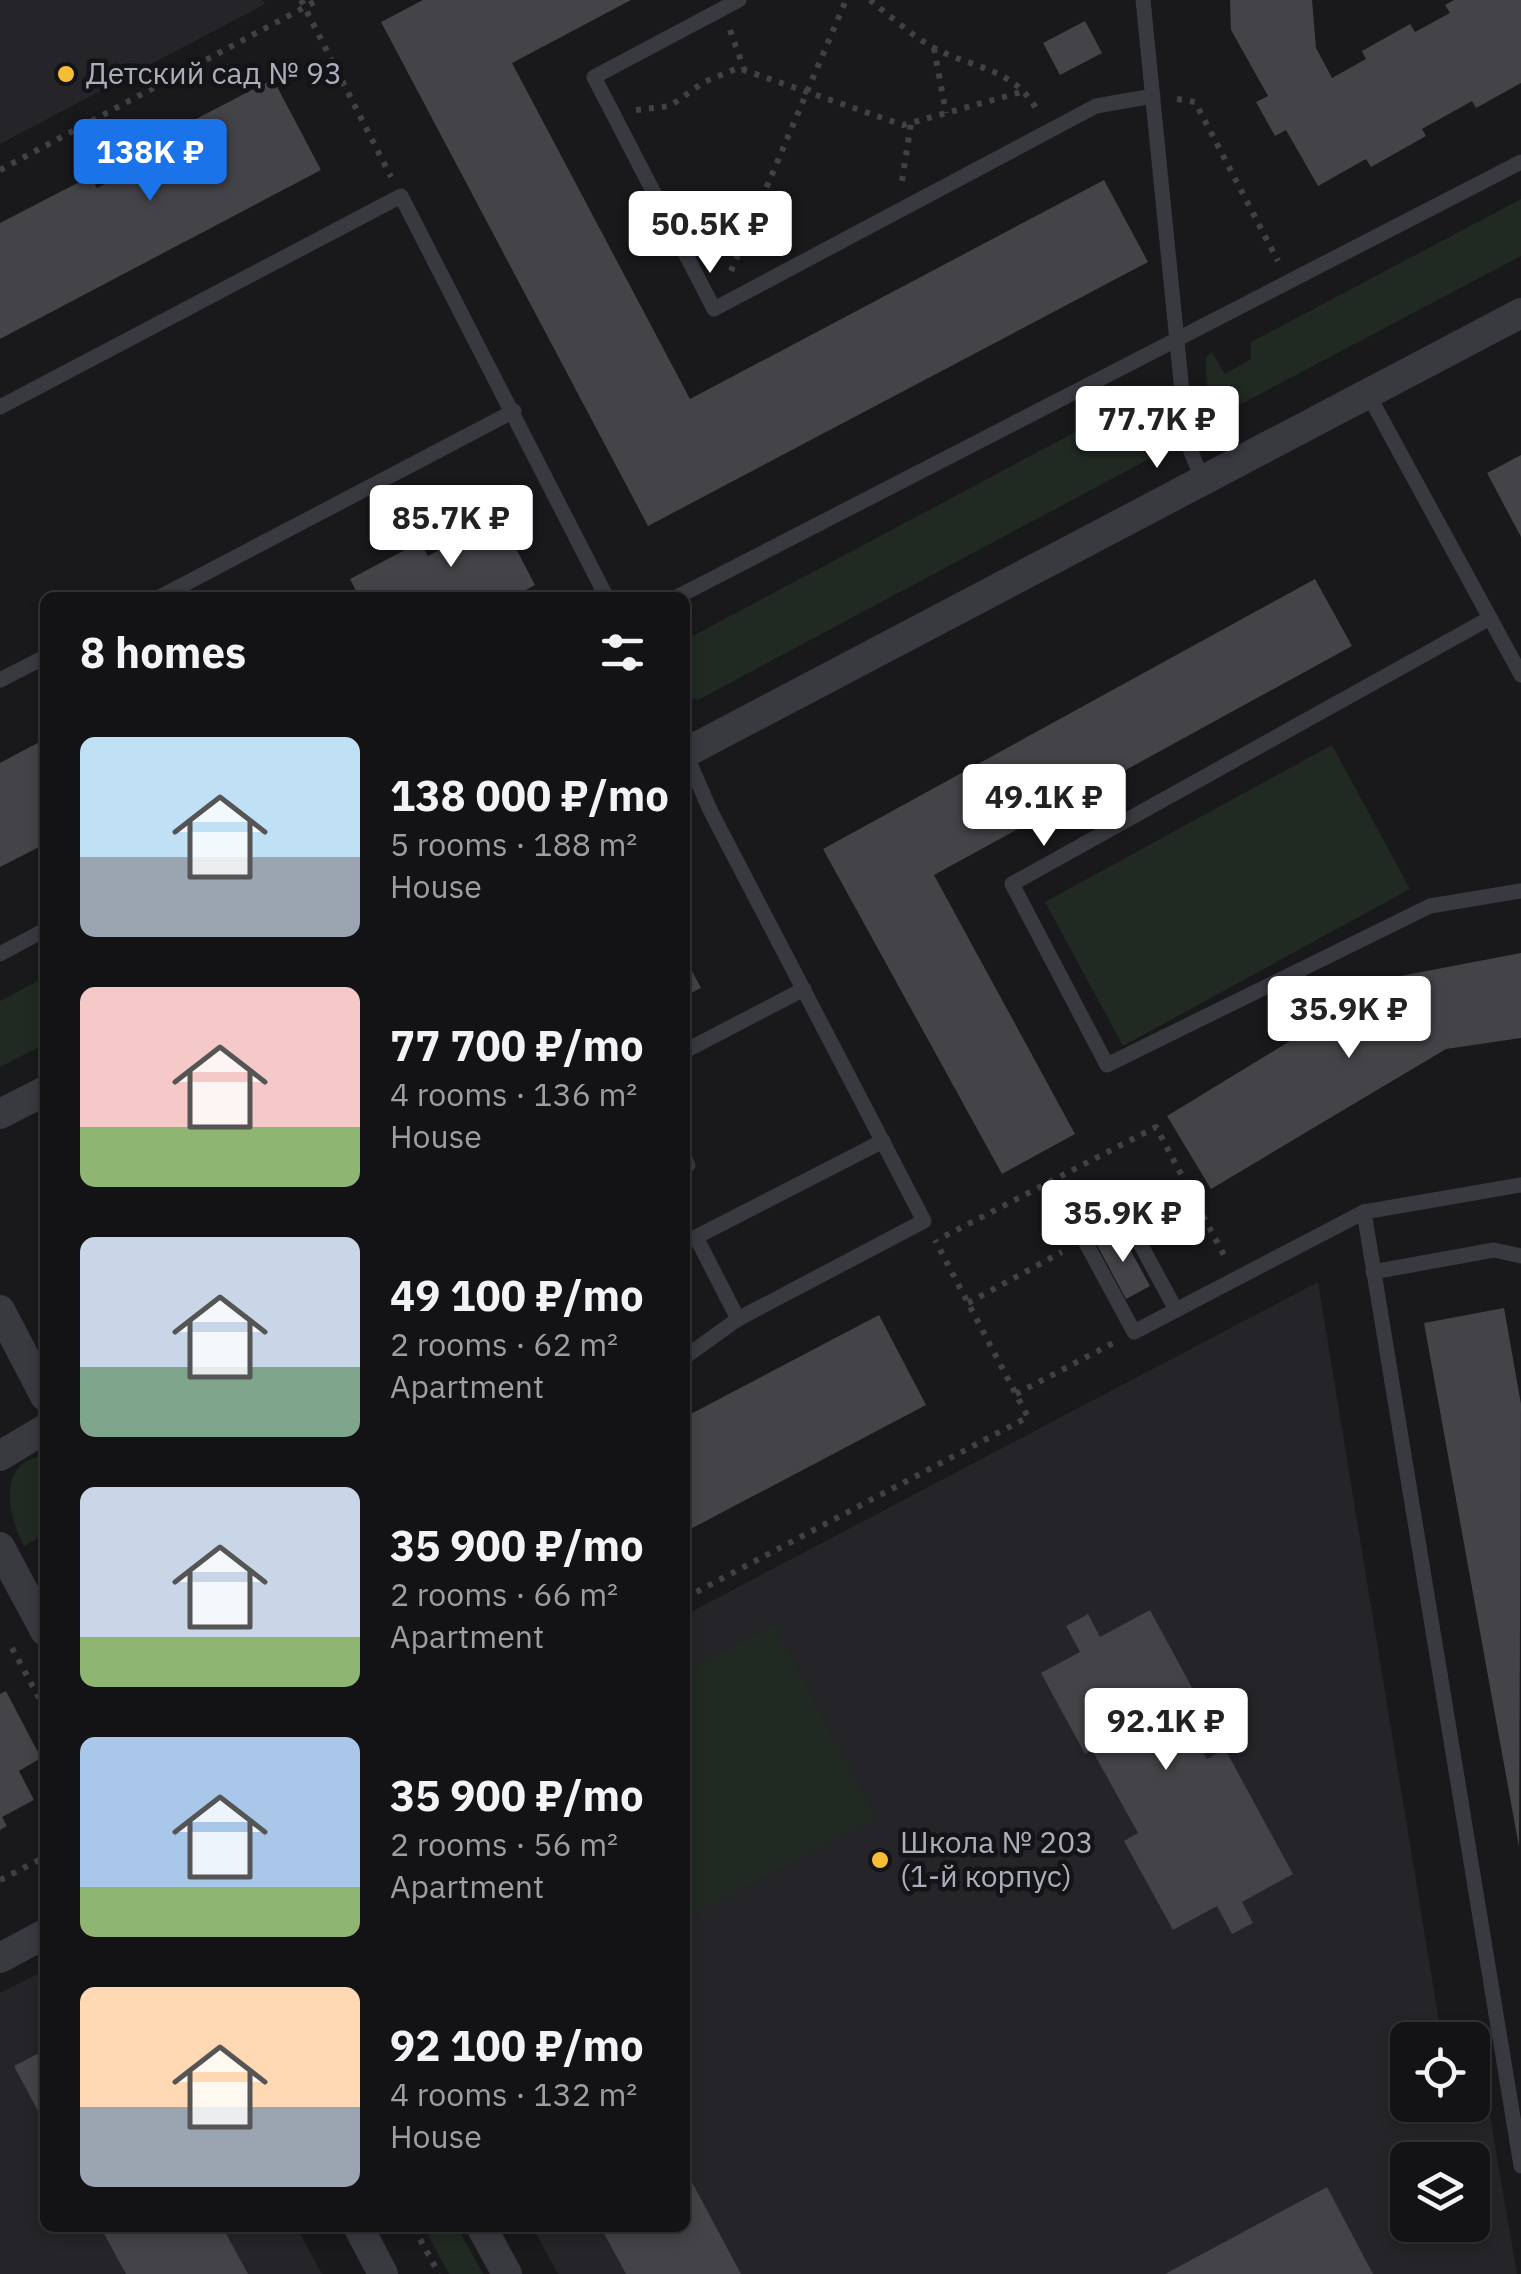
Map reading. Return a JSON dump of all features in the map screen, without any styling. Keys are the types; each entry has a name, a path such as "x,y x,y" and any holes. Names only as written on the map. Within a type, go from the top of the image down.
{"street":[{"path":"690,750 1521,312"},
{"path":"0,1114 40,1094"},
{"path":"0,1310 40,1386"},
{"path":"0,1456 40,1432"},
{"path":"0,1547 40,1622"},
{"path":"0,1958 40,1937"},
{"path":"361,2232 383,2274"},
{"path":"484,2232 507,2274"}],"lane":[{"path":"738,0 594,77 714,309 1096,106 1153,96"},
{"path":"1143,0 1187,442 1203,481"},
{"path":"686,592 1521,162"},
{"path":"0,407 401,196 604,592"},
{"path":"1368,394 1521,675"},
{"path":"169,592 514,411"},
{"path":"1490,618 1012,884 1106,1065 1430,906 1521,891"},
{"path":"0,680 40,659"},
{"path":"690,763 924,1221 738,1319 690,1353"},
{"path":"0,954 40,933"},
{"path":"690,1048 804,989"},
{"path":"738,1319 696,1237 883,1141"},
{"path":"1176,1310 1116,1197 1074,1219 1134,1332 1364,1212 1521,1184"},
{"path":"1364,1212 1521,2166"},
{"path":"1373,1272 1494,1250 1521,1256"}],"path":[{"path":"0,170 303,4 318,0"},
{"path":"714,309 846,0"},
{"path":"870,0 934,48 1008,76 1025,91 1048,131"},
{"path":"303,4 401,196"},
{"path":"722,9 745,71"},
{"path":"934,48 946,113"},
{"path":"613,113 670,106 704,82 738,68 903,125 1025,91"},
{"path":"1153,96 1195,102 1288,280"},
{"path":"898,210 911,123"},
{"path":"690,1595 1028,1418 924,1221"},
{"path":"968,1303 1085,1239"},
{"path":"1016,1394 1134,1332"},
{"path":"9,1641 40,1700"},
{"path":"0,1880 40,1860"},
{"path":"416,2232 439,2274"}],"shaded area":[{"name":"Детский сад № 93","path":"0,0 262,0 265,4 0,144"},
{"path":"1521,199 1521,256 1207,422 1206,357 1212,352 1225,374 1251,359 1251,342"},
{"path":"1156,389 1160,446 1151,458 698,700 690,694 690,637"},
{"path":"1332,745 1410,889 1123,1046 1045,902"},
{"path":"40,980 40,1047 0,1067 0,1001"},
{"path":"1318,1282 1439,2022 1390,2022 1390,2122 1490,2122 1490,2116 1517,2274 558,2274 535,2232 690,2232 690,1612"},
{"path":"40,1457 40,1537 24,1546 13,1516 10,1488 13,1476 30,1459"},
{"path":"774,1625 876,1818 690,1916 690,1669"},
{"path":"40,1973 40,2232 299,2232 322,2274 0,2274 0,1993"},
{"path":"426,2232 460,2232 483,2274 449,2274"}],"building":[{"path":"423,0 631,0 512,63 690,399 1104,180 1148,262 648,526 381,22"},
{"path":"1230,0 1312,0 1316,48 1332,78 1366,59 1362,51 1410,24 1415,32 1450,13 1445,5 1454,0 1521,0 1521,83 1476,108 1472,101 1422,129 1426,136 1371,167 1366,159 1318,186 1286,130 1275,136 1256,102 1268,96 1231,30"},
{"path":"1085,21 1102,53 1060,75 1043,43"},
{"path":"273,79 321,170 0,339 0,223 91,176 97,188 132,170 125,156"},
{"path":"1521,455 1521,537 1487,473"},
{"path":"500,518 535,585 522,592 354,592 350,579 420,542 428,556"},
{"path":"1315,579 1352,646 934,875 1075,1134 1002,1174 823,849"},
{"path":"40,742 40,847 0,867 0,763"},
{"path":"1521,953 1521,1038 1446,1049 1211,1189 1167,1116 1395,977"},
{"path":"690,967 701,988 690,994"},
{"path":"1120,1231 1150,1286 1126,1299 1096,1243"},
{"path":"1504,1308 1521,1404 1519,1847 1424,1323"},
{"path":"879,1315 926,1405 690,1529 690,1414"},
{"path":"1150,1610 1216,1732 1198,1742 1207,1759 1225,1749 1293,1874 1242,1902 1253,1923 1232,1934 1217,1906 1173,1930 1124,1841 1138,1833 1092,1750 1085,1754 1041,1673 1080,1652 1066,1626 1088,1614 1100,1637"},
{"path":"6,1691 40,1759 19,1771 34,1800 2,1817 7,1826 0,1830 0,1694"},
{"path":"40,2053 40,2115 14,2066"},
{"path":"690,2178 741,2274 626,2274 603,2232 690,2232"},
{"path":"1327,2187 1373,2274 1165,2274"},
{"path":"103,2232 225,2232 248,2274 126,2274"}],"place":[{"name":"Детский сад № 93","path":"66,74"},
{"name":"Школа № 203 (1-й корпус)","path":"880,1860"}]}
